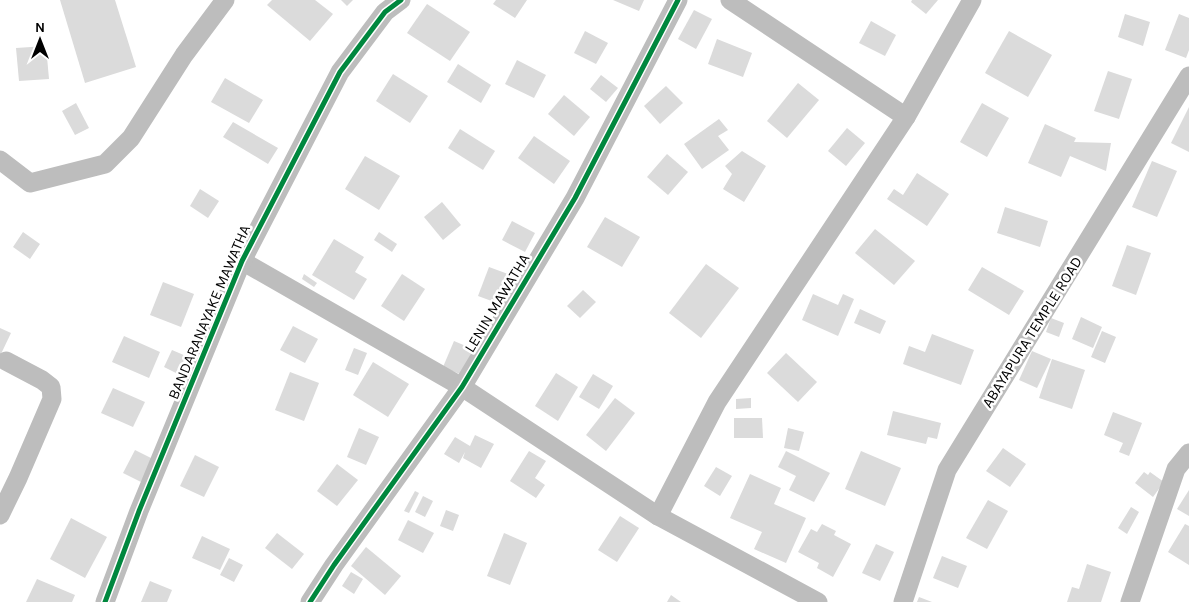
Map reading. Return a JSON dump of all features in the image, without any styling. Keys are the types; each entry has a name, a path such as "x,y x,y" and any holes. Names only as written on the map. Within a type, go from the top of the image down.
{"street":[{"path":"0,160 30,183 105,164 131,138 184,55 225,0"},
{"name":"BANDARANAYAKE MAWATHA","path":"105,602 139,511 242,260 340,72 385,12 401,0"},
{"name":"LENIN MAWATHA","path":"310,602 334,565 462,387 575,198 678,0"},
{"path":"730,0 906,117"},
{"path":"658,516 717,402 906,117 972,0"},
{"name":"ABAYAPURA TEMPLE ROAD","path":"904,602 947,470 1189,76"},
{"path":"242,260 462,387 658,516 818,602"},
{"path":"0,515 52,400 50,387 42,380 6,361"},
{"path":"1130,602 1176,469 1189,453"}],"building":[{"path":"60,0 115,0 136,67 85,83"},
{"path":"272,0 315,0 333,14 310,41 267,5"},
{"path":"341,0 353,0 347,6"},
{"path":"496,0 527,0 515,18 493,4"},
{"path":"613,0 644,0 639,11"},
{"path":"912,0 938,0 926,14 911,2"},
{"path":"427,4 470,32 450,61 407,33"},
{"path":"694,10 712,19 696,49 678,39"},
{"path":"1125,14 1150,22 1143,46 1118,37"},
{"path":"1179,14 1189,18 1189,50 1186,58 1165,50"},
{"path":"871,21 896,35 885,56 859,43"},
{"path":"585,31 608,43 596,64 574,53"},
{"path":"1009,31 1052,55 1028,97 985,73"},
{"path":"717,39 752,53 743,77 708,64"},
{"path":"46,46 49,79 19,81 16,48"},
{"path":"517,60 546,75 534,98 505,84"},
{"path":"458,64 491,85 481,103 447,82"},
{"path":"1108,71 1132,79 1119,119 1094,111"},
{"path":"393,74 428,96 410,123 376,101"},
{"path":"601,75 618,88 606,102 590,89"},
{"path":"225,78 263,100 249,123 211,102"},
{"path":"798,83 819,100 787,138 767,121"},
{"path":"666,86 683,103 660,124 644,106"},
{"path":"564,95 590,117 574,136 548,114"},
{"path":"76,103 89,128 75,135 62,111"},
{"path":"982,103 1009,118 987,157 960,142"},
{"path":"1189,107 1189,152 1171,143"},
{"path":"719,119 728,130 718,136 729,150 702,169 684,144"},
{"path":"233,122 278,148 268,164 223,137"},
{"path":"1045,124 1076,138 1074,142 1111,143 1106,171 1070,156 1061,177 1028,163"},
{"path":"847,128 865,143 846,166 828,151"},
{"path":"460,129 495,151 483,170 448,148"},
{"path":"534,136 570,161 554,184 518,158"},
{"path":"742,151 766,166 744,202 723,189 732,174 725,166"},
{"path":"667,154 688,172 668,195 647,177"},
{"path":"365,156 400,176 379,210 345,189"},
{"path":"1152,161 1177,171 1157,217 1132,207"},
{"path":"917,173 949,194 927,226 887,199 894,189 903,195"},
{"path":"200,189 219,201 208,218 190,206"},
{"path":"442,202 461,225 443,240 424,217"},
{"path":"1005,207 1048,221 1040,247 997,233"},
{"path":"605,217 640,237 622,267 587,247"},
{"path":"512,221 535,233 525,252 502,240"},
{"path":"875,229 915,261 894,285 855,253"},
{"path":"23,232 40,244 30,259 13,247"},
{"path":"379,232 397,244 392,252 374,240"},
{"path":"334,239 364,257 355,272 367,279 354,300 312,275"},
{"path":"1127,245 1151,253 1136,295 1112,286"},
{"path":"706,264 739,288 701,338 669,313"},
{"path":"489,267 508,274 497,303 478,296"},
{"path":"982,267 1024,291 1009,315 968,290"},
{"path":"304,274 317,283 314,287 302,279"},
{"path":"402,274 425,289 404,321 381,306"},
{"path":"163,282 194,294 181,327 150,315"},
{"path":"583,290 596,302 580,318 567,306"},
{"path":"813,294 838,305 843,294 854,299 838,336 802,320"},
{"path":"860,309 886,321 880,334 854,323"},
{"path":"1081,317 1102,327 1093,348 1072,339"},
{"path":"1051,318 1064,323 1059,337 1046,332"},
{"path":"293,326 318,339 305,363 280,350"},
{"path":"0,328 11,333 0,356"},
{"path":"1102,331 1116,337 1105,363 1091,357"},
{"path":"932,334 974,350 961,385 903,364 909,346 925,352"},
{"path":"124,336 160,352 149,378 112,362"},
{"path":"454,341 473,349 462,375 443,367"},
{"path":"354,348 367,353 358,375 345,370"},
{"path":"172,350 186,356 178,374 164,367"},
{"path":"1032,351 1051,359 1037,388 1019,380"},
{"path":"786,353 817,382 798,402 767,373"},
{"path":"1052,359 1085,370 1072,409 1039,398"},
{"path":"373,362 409,384 388,417 353,395"},
{"path":"290,372 319,383 304,421 275,410"},
{"path":"556,373 578,387 558,421 535,406"},
{"path":"593,374 613,386 599,409 579,397"},
{"path":"113,388 145,402 133,427 101,413"},
{"path":"615,398 635,413 606,451 586,435"},
{"path":"751,398 751,408 736,409 736,399"},
{"path":"893,411 941,423 937,439 928,437 926,444 887,435"},
{"path":"1113,412 1142,423 1129,456 1119,452 1123,443 1104,435"},
{"path":"734,418 762,418 763,438 734,438"},
{"path":"359,428 379,437 366,465 347,457"},
{"path":"788,428 804,432 799,451 784,448"},
{"path":"475,435 494,444 481,468 463,458 465,452 459,463 444,454 455,437 470,446"},
{"path":"1003,448 1026,464 1010,487 986,471"},
{"path":"135,450 153,459 141,482 123,473"},
{"path":"529,451 546,461 535,478 545,485 536,498 510,481"},
{"path":"786,451 830,473 814,502 789,490 796,476 778,467"},
{"path":"861,451 901,468 885,506 845,489"},
{"path":"195,455 219,467 204,497 180,486"},
{"path":"337,464 358,480 337,506 317,491"},
{"path":"716,467 732,476 720,496 704,486"},
{"path":"1144,472 1148,475 1150,472 1164,482 1153,497 1135,483"},
{"path":"750,474 781,488 774,504 806,518 786,563 754,549 762,532 730,518"},
{"path":"1189,490 1189,516 1177,509"},
{"path":"415,491 419,493 409,513 404,511"},
{"path":"423,496 433,501 425,517 415,512"},
{"path":"988,500 1008,511 987,549 966,538"},
{"path":"1131,507 1139,512 1127,534 1118,528"},
{"path":"446,510 459,515 453,531 440,526"},
{"path":"620,516 639,528 617,562 598,550"},
{"path":"71,518 107,537 85,578 50,559"},
{"path":"408,520 434,533 423,553 398,540"},
{"path":"822,524 836,531 834,535 851,544 833,577 817,568 819,563 798,552 811,529 817,532"},
{"path":"1185,524 1189,526 1189,565 1168,552"},
{"path":"277,533 304,554 292,569 265,548"},
{"path":"504,533 527,543 510,585 487,576"},
{"path":"202,536 230,549 220,570 192,558"},
{"path":"876,544 894,552 880,581 862,573"},
{"path":"366,547 401,576 385,595 351,566"},
{"path":"942,556 967,566 958,588 933,578"},
{"path":"229,558 243,565 234,582 220,575"},
{"path":"1087,564 1111,572 1101,602 1067,602 1072,587 1079,589"},
{"path":"351,572 363,579 354,594 342,586"},
{"path":"37,579 75,595 72,602 26,602"},
{"path":"150,581 172,590 167,602 141,602"},
{"path":"671,595 681,602 667,602"},
{"path":"919,597 932,602 917,602"}],"cycle path":[{"path":"105,602 139,511 242,261 340,72 385,12 401,0"},
{"path":"310,602 334,565 462,387 575,198 678,0"}]}
